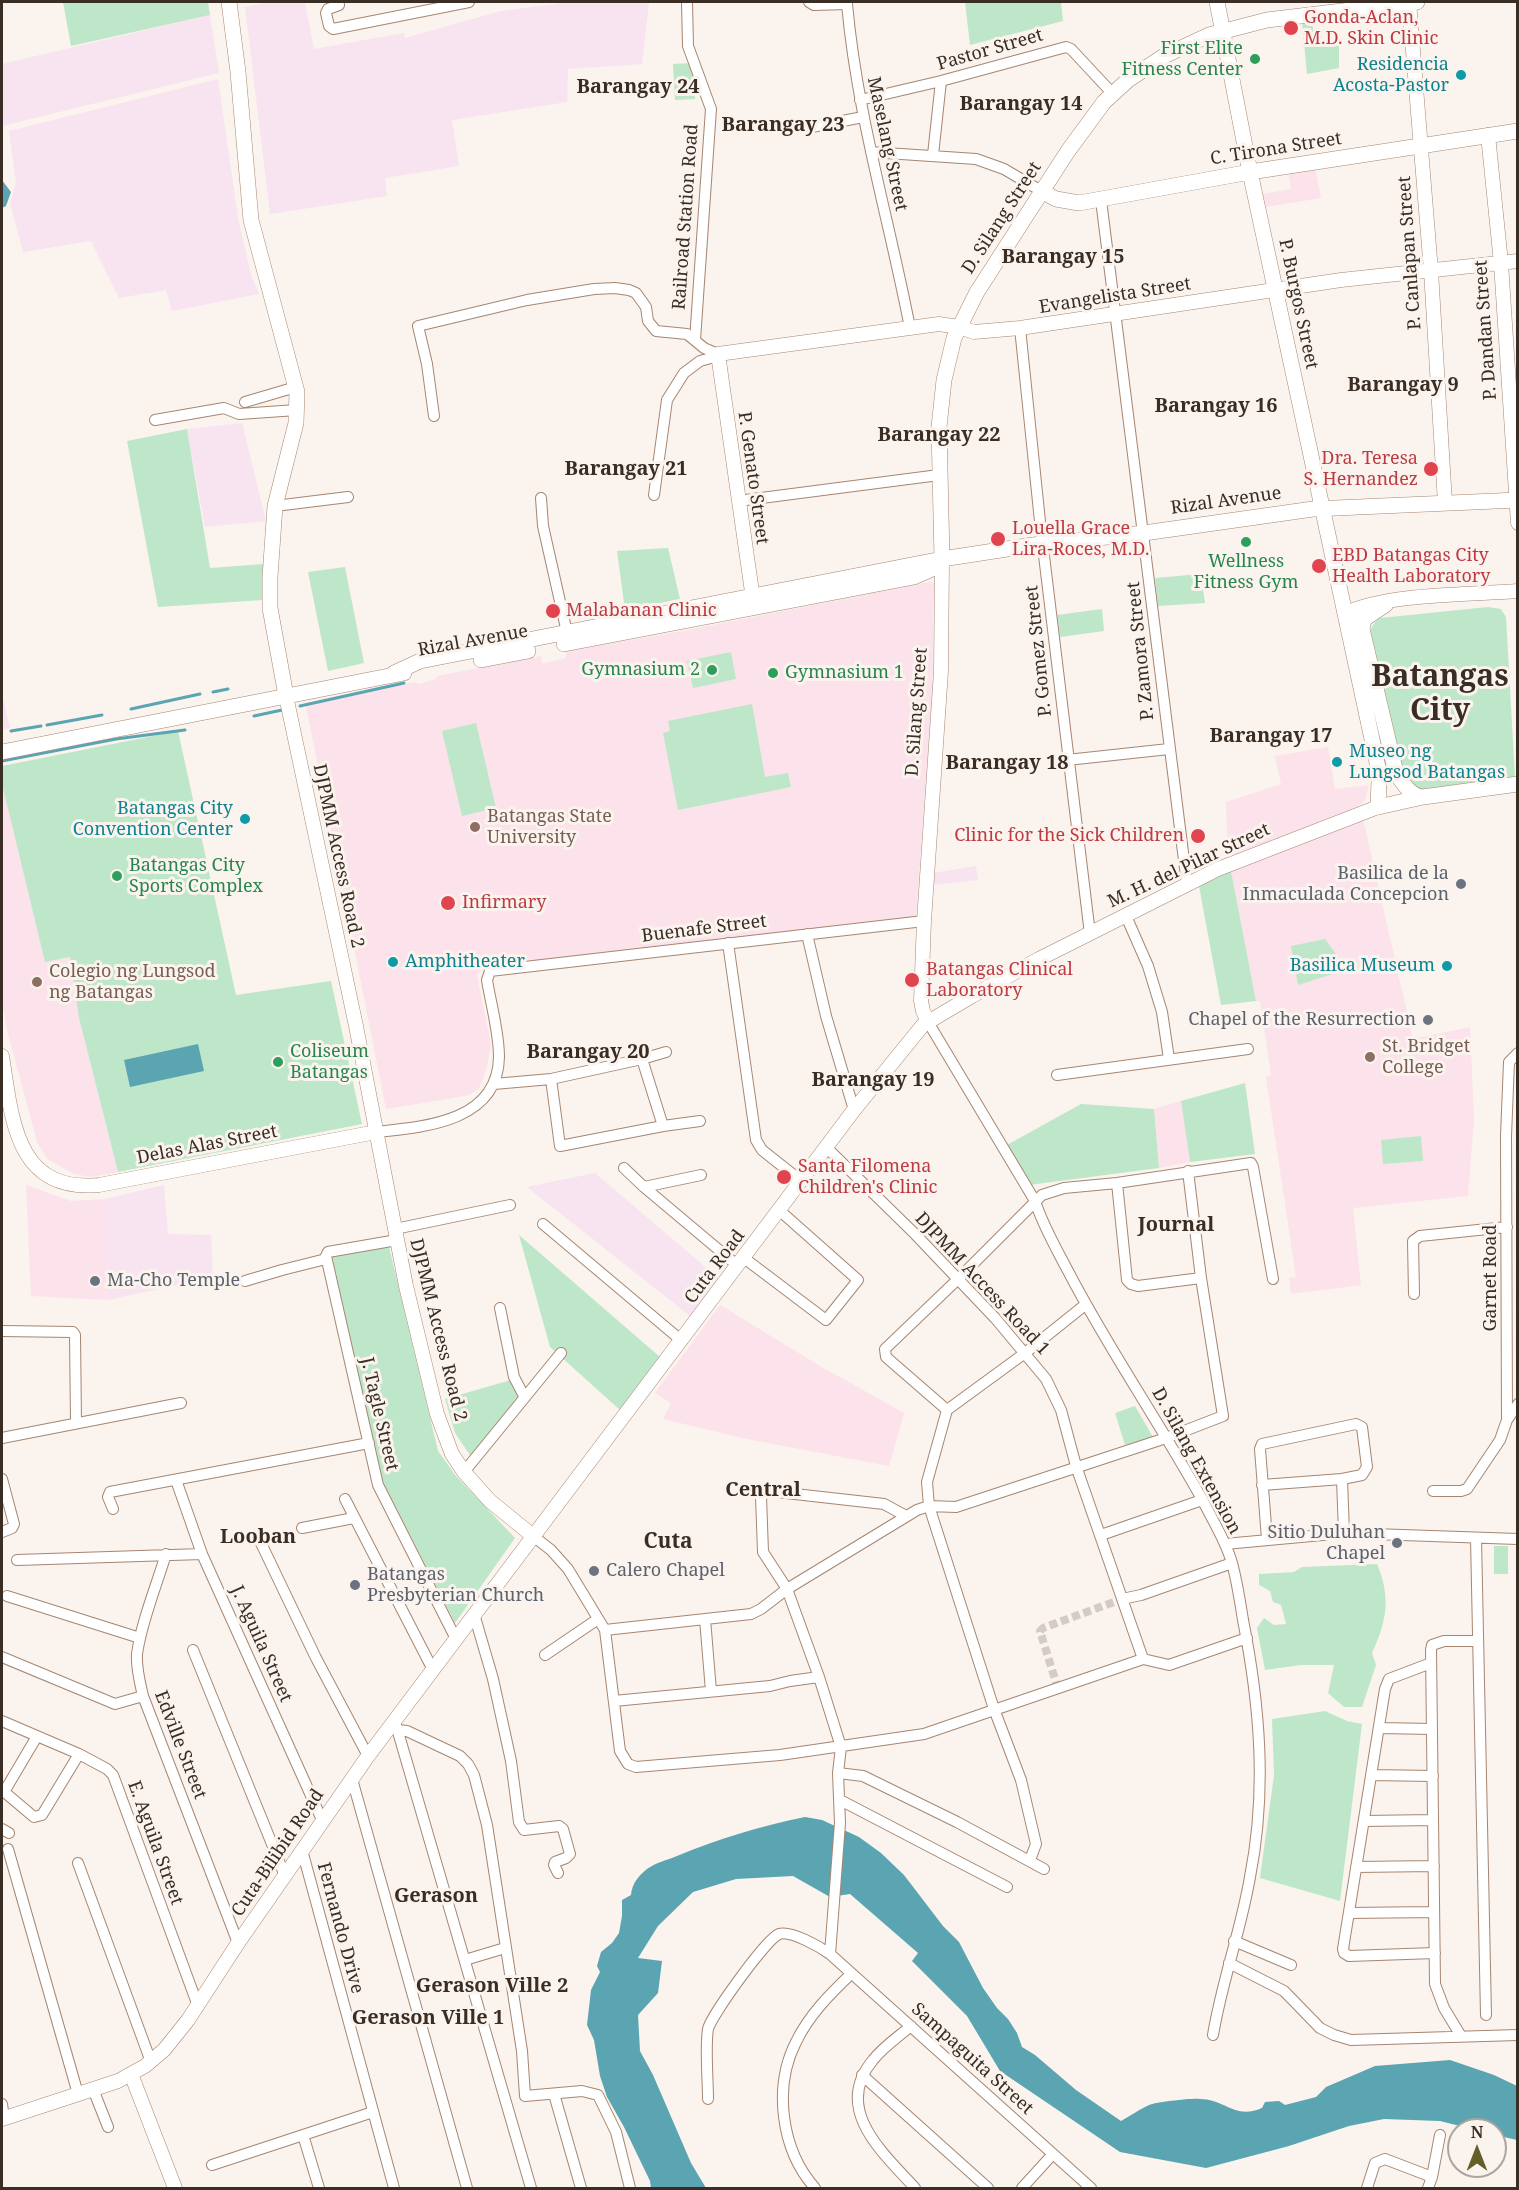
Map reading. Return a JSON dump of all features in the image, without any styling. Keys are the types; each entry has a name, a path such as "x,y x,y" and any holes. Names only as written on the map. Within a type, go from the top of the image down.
{"main road":[{"path":"229,2 238,72 250,220 296,387 296,423 275,506 270,577 270,608 286,696"},
{"name":"P. Burgos Street","path":"1216,2 1250,172 1346,613 1379,781 1378,807"},
{"name":"D. Silang Street","path":"942,559 939,427 949,353 977,292 1068,151 1112,93 1164,56 1209,35 1267,20 1412,2"},
{"name":"C. Tirona Street","path":"1043,192 1069,202 1080,203 1250,172 1518,130"},
{"name":"Rizal Avenue","path":"2,752 394,673 420,661 568,638 753,601 942,559 1324,508 1516,500"},
{"path":"1346,613 1362,629 1393,764 1399,777 1411,792 1423,797"},
{"path":"1379,781 1399,777"},
{"name":"M. H. del Pilar Street","path":"1378,807 1423,797 1518,784"}],"street":[{"path":"339,5 328,9 326,13 329,26 333,29 469,2"},
{"name":"Railroad Station Road","path":"687,2 688,46 711,109 694,340"},
{"name":"Maselang Street","path":"809,2 847,4 862,117 910,328"},
{"name":"P. Canlapan Street","path":"1412,2 1445,503"},
{"name":"Pastor Street","path":"860,100 941,81 1066,46 1112,93"},
{"path":"933,155 941,81"},
{"path":"812,127 862,117"},
{"name":"P. Dandan Street","path":"1488,135 1501,263 1518,523"},
{"path":"871,152 976,159 1004,169 1043,192"},
{"name":"P. Zamora Street","path":"1101,200 1187,884"},
{"name":"Evangelista Street","path":"718,355 939,324 974,332 1020,328 1341,280 1518,261"},
{"path":"434,416 419,325 527,300 594,289 629,290 636,293 646,307 648,321 656,331 684,333 718,355"},
{"name":"P. Gomez Street","path":"1020,328 1043,544 1090,934"},
{"path":"654,495 667,400 684,373 700,361 718,355"},
{"name":"P. Genato Street","path":"718,355 753,601"},
{"path":"245,402 296,387"},
{"path":"155,420 224,408 239,414 297,411"},
{"path":"738,501 939,475"},
{"path":"275,506 348,497"},
{"path":"541,498 543,526 568,638"},
{"name":"D. Silang Street","path":"928,1022 921,1001 924,921 939,709 942,559"},
{"path":"1346,613 1362,606 1393,601 1518,591"},
{"path":"1362,629 1365,619 1393,601"},
{"name":"DJPMM Access Road 2","path":"286,696 356,1026 396,1234 437,1414 452,1454 464,1472 490,1501 551,1550 568,1569 605,1630"},
{"path":"1068,760 1169,748"},
{"name":"M. H. del Pilar Street","path":"928,1022 1013,973 1187,884 1240,859 1378,807"},
{"path":"1126,916 1148,966 1162,1012 1169,1059"},
{"name":"Buenafe Street","path":"494,1084 499,1058 487,980 488,973 924,921"},
{"path":"807,934 825,1016 854,1110"},
{"path":"728,943 756,1140 762,1150 801,1181"},
{"name":"Cuta Road","path":"533,1536 854,1110 928,1022"},
{"name":"D. Silang Extension","path":"928,1022 1035,1201 1041,1220 1085,1305 1167,1438 1225,1544 1232,1563 1247,1638 1260,1742 1261,1797 1250,1878 1219,1999 1213,2035"},
{"path":"1057,1075 1248,1049"},
{"path":"494,1084 551,1079 666,1052"},
{"name":"Garnet Road","path":"1507,1420 1507,1227 1512,1135 1509,1062 1518,1053"},
{"name":"Delas Alas Street","path":"2,1056 5,1097 22,1149 37,1169 74,1186 99,1185 376,1132 438,1123 461,1116 480,1102 494,1084"},
{"path":"642,1059 663,1126"},
{"path":"551,1079 560,1146 700,1120"},
{"name":"DJPMM Access Road 1","path":"826,1147 915,1234 1025,1353 1046,1379 1061,1410 1076,1466 1143,1659"},
{"path":"947,1410 886,1357 885,1349 1041,1195 1064,1188 1118,1183 1251,1163 1274,1279"},
{"path":"624,1168 644,1187 741,1262 826,1320 858,1280 779,1210"},
{"path":"1188,1171 1201,1278 1223,1416 1167,1438 956,1507 929,1506 906,1516 787,1589 761,1610 751,1614 605,1630 620,1751 628,1764 636,1767 718,1761 841,1747 924,1734 1143,1659 1169,1665 1247,1638"},
{"path":"644,1187 701,1175"},
{"path":"1118,1183 1127,1280 1138,1286 1201,1278"},
{"path":"245,1281 326,1259 328,1252 510,1204"},
{"path":"543,1224 682,1341"},
{"path":"1414,1294 1413,1241 1420,1236 1507,1227"},
{"name":"J. Tagle Street","path":"326,1259 378,1485 456,1639"},
{"path":"1030,1860 1035,1844 1021,1780 994,1709 929,1506 927,1482 947,1410 1025,1353 1085,1305"},
{"path":"500,1308 514,1377 524,1396"},
{"path":"2,1331 74,1332 76,1422"},
{"path":"464,1472 561,1353"},
{"path":"2,1438 181,1403"},
{"path":"1433,1491 1467,1489 1500,1440 1507,1420 1518,1404"},
{"path":"1262,1485 1342,1479 1362,1474 1367,1467 1362,1427 1356,1424 1262,1444 1260,1449 1262,1485 1267,1539"},
{"path":"113,1509 108,1497 110,1492 369,1443"},
{"path":"2,1479 14,1524 12,1528 4,1532"},
{"path":"1342,1479 1344,1533"},
{"name":"J. Aguila Street","path":"176,1480 202,1554 322,1820"},
{"path":"830,1954 840,1823 838,1773 841,1747 819,1677 787,1589 763,1552 761,1497 768,1491 884,1504 906,1516"},
{"path":"345,1499 433,1670"},
{"path":"1101,1535 1202,1500"},
{"path":"302,1528 354,1518"},
{"path":"1225,1544 1344,1533 1518,1539"},
{"name":"Cuta-Bilibid Road","path":"2,2114 93,2090 131,2074 151,2062 175,2037 322,1820 368,1756 396,1726 433,1670 533,1536"},
{"path":"1476,1538 1486,2015"},
{"path":"259,1539 316,1658 368,1756"},
{"name":"Edville Street","path":"166,1554 141,1638 137,1655 138,1672 143,1696 238,1943"},
{"path":"17,1560 202,1554"},
{"path":"1122,1599 1142,1595 1232,1563"},
{"path":"7,1596 141,1638"},
{"path":"474,1614 493,1679 511,1761 519,1822 524,1830 559,1826 563,1829 570,1854 567,1858 555,1862 558,1874"},
{"path":"545,1655 598,1619"},
{"path":"705,1619 711,1691"},
{"path":"1461,2036 1435,1984 1431,1663 1432,1645 1435,1643 1478,1641"},
{"path":"193,1650 285,1876"},
{"path":"2,1657 115,1704 143,1696"},
{"path":"1431,1663 1389,1679 1383,1701 1343,1949 1344,1953 1349,1956 1435,1953"},
{"path":"614,1701 770,1686 819,1677"},
{"name":"E. Aguila Street","path":"2,1721 79,1754 107,1769 113,1775 198,2006"},
{"path":"396,1726 460,1756 474,1775 488,1825 522,2051 525,2096"},
{"path":"396,1726 531,2188"},
{"path":"1380,1728 1432,1729"},
{"path":"36,1737 3,1791 34,1817 42,1815 79,1754"},
{"path":"838,1773 863,1776 957,1821 1044,1869"},
{"path":"1371,1775 1433,1776"},
{"path":"352,1779 467,2188"},
{"path":"840,1800 1007,1887"},
{"path":"1364,1821 1433,1820"},
{"path":"8,1849 78,2094"},
{"name":"Fernando Drive","path":"302,1850 394,2188"},
{"path":"78,1863 151,2062"},
{"path":"1356,1868 1434,1866"},
{"path":"1349,1913 1433,1912"},
{"name":"Sampaguita Street","path":"708,2099 708,2028 730,1992 764,1947 775,1936 785,1933 817,1945 830,1954 1091,2188"},
{"path":"1234,1941 1291,1965"},
{"path":"465,1960 505,1948"},
{"path":"1229,1964 1274,1984 1284,1991 1320,2028 1351,2040 1518,2035"},
{"path":"815,2188 809,2182 790,2146 783,2111 787,2066 795,2043 807,2022 831,1993 851,1974"},
{"path":"911,2026 873,2059 862,2074 858,2093 858,2109 864,2127 915,2188"},
{"path":"131,2074 175,2188"},
{"path":"862,2074 988,2188"},
{"path":"93,2090 108,2127"},
{"path":"505,2100 582,2091 598,2095 616,2132 630,2188"},
{"path":"554,2094 581,2188"},
{"path":"212,2165 373,2112"},
{"path":"303,2135 319,2188"},
{"path":"1428,2188 1440,2135"},
{"path":"1022,2188 1052,2155"},
{"path":"1367,2188 1375,2163 1379,2160 1385,2159 1432,2177"}],"shaded area":[{"path":"271,2 305,2 314,49 404,33 405,38 501,11 571,2 649,2 642,64 568,69 567,102 452,120 459,166 385,178 387,196 270,214 245,7"},
{"path":"210,15 219,73 2,126 2,64"},
{"path":"218,79 238,218 251,275 259,294 172,311 166,290 119,298 91,241 23,252 10,203 16,183 9,131"},
{"path":"1315,167 1321,198 1266,207 1263,194 1291,189 1288,171"},
{"path":"242,423 266,521 205,527 187,429"},
{"path":"929,582 934,583 932,695 916,917 482,969 477,975 491,1045 486,1071 478,1090 468,1095 386,1109 306,706 414,682 419,684 436,679 437,676 541,656 542,664 566,658 566,651 677,632"},
{"path":"2,693 10,728 2,730"},
{"path":"1328,747 1335,789 1369,785 1365,800 1355,809 1235,854 1227,835 1226,802 1281,784 1275,756"},
{"name":"Colegio ng Lungsod ng Batangas","path":"2,784 45,961 70,957 79,1018 118,1172 91,1177 74,1174 47,1159 37,1142 2,1003"},
{"name":"St. Bridget College","path":"1363,819 1413,1039 1470,1027 1474,1119 1468,1196 1353,1208 1361,1285 1291,1294 1289,1278 1296,1277 1266,1077 1271,1075 1260,1001 1256,1001 1231,871"},
{"path":"976,866 978,880 932,885 933,873"},
{"path":"1181,1101 1190,1162 1159,1168 1154,1109"},
{"path":"595,1173 718,1278 690,1316 527,1187"},
{"path":"26,1185 71,1201 106,1199 108,1300 31,1296"},
{"path":"164,1185 168,1234 211,1235 213,1277 108,1300 106,1199"},
{"path":"720,1305 820,1366 904,1413 889,1466 747,1439 663,1419 671,1403 655,1393"}],"green space":[{"path":"63,2 208,2 210,15 71,46"},
{"path":"965,2 1061,2 1063,21 970,45"},
{"path":"1312,21 1315,46 1339,42 1339,68 1307,74 1302,22"},
{"path":"693,63 695,99 675,100 673,64"},
{"path":"187,429 210,568 264,564 263,600 158,607 127,441"},
{"path":"668,548 680,599 625,610 617,551"},
{"path":"345,567 364,663 328,671 308,572"},
{"path":"1201,574 1205,603 1158,606 1155,578"},
{"path":"1488,607 1501,609 1506,617 1515,778 1422,792 1405,778 1370,630 1380,618"},
{"path":"1102,609 1104,631 1060,637 1057,615"},
{"name":"Gymnasium 2","path":"731,652 736,679 693,688 687,661"},
{"path":"752,704 765,777 788,773 791,787 678,810 663,733 670,731 668,721"},
{"path":"476,723 496,808 462,816 442,731"},
{"name":"Batangas City Sports Complex","path":"178,731 236,995 331,981 362,1124 118,1172 79,1018 70,957 45,962 2,784 2,766"},
{"path":"1231,871 1256,1001 1221,1005 1199,886"},
{"path":"1325,939 1336,954 1333,974 1298,985 1291,946"},
{"path":"1245,1083 1255,1154 1190,1162 1181,1101"},
{"path":"1081,1104 1154,1109 1159,1168 1029,1185 1007,1145"},
{"path":"1421,1136 1423,1161 1383,1164 1381,1140"},
{"path":"519,1235 660,1357 620,1410 550,1347"},
{"path":"389,1247 438,1451 456,1476 515,1538 455,1623 381,1478 330,1255"},
{"path":"511,1380 521,1397 472,1458 455,1433 445,1399"},
{"path":"1135,1406 1153,1437 1125,1445 1115,1413"},
{"path":"1494,1546 1508,1546 1508,1574 1494,1574"},
{"path":"1377,1564 1386,1598 1384,1619 1372,1653 1376,1665 1362,1707 1344,1707 1328,1693 1334,1665 1301,1665 1265,1670 1257,1628 1264,1618 1274,1625 1286,1624 1281,1605 1273,1602 1270,1591 1259,1585 1259,1574 1294,1572 1302,1567"},
{"path":"1325,1711 1347,1721 1362,1724 1340,1901 1260,1878 1274,1775 1272,1719"}],"water":[{"path":"2,180 11,192 6,206 2,208"},
{"path":"198,1044 204,1071 130,1087 124,1060"},
{"path":"805,1817 822,1820 859,1837 881,1853 904,1875 943,1926 959,1942 983,1988 1008,2019 1022,2047 1035,2055 1076,2090 1121,2121 1149,2105 1190,2099 1209,2100 1244,2112 1253,2111 1262,2108 1265,2102 1279,2101 1285,2105 1316,2097 1326,2087 1375,2066 1450,2060 1494,2075 1517,2086 1517,2140 1507,2138 1507,2118 1447,2118 1447,2123 1384,2119 1349,2126 1289,2146 1206,2168 1120,2152 1000,2071 967,2016 912,1961 918,1953 850,1894 830,1897 793,1876 736,1879 693,1892 658,1926 638,1958 662,1961 658,1993 638,2015 640,2051 653,2075 691,2163 706,2188 651,2188 650,2181 624,2127 607,2097 600,2076 594,2040 587,2025 591,1990 600,1972 597,1966 601,1952 619,1933 622,1900 631,1895 634,1884 647,1869 708,1844 772,1824"}],"waterway":[{"path":"300,706 404,683"},
{"path":"213,692 228,689"},
{"path":"131,709 200,694"},
{"path":"254,716 282,710"},
{"path":"47,725 102,715"},
{"path":"11,731 41,726"},
{"path":"2,761 116,739 185,730"}],"tunnel":[{"path":"1058,1689 1040,1631 1122,1599"}],"place":[{"name":"Gonda-Aclan, M.D. Skin Clinic","path":"1291,28"},
{"name":"First Elite Fitness Center","path":"1255,59"},
{"name":"Residencia Acosta-Pastor","path":"1461,75"},
{"name":"Dra. Teresa S. Hernandez","path":"1431,469"},
{"name":"Louella Grace Lira-Roces, M.D.","path":"998,539"},
{"name":"Wellness Fitness Gym","path":"1246,542"},
{"name":"EBD Batangas City Health Laboratory","path":"1319,566"},
{"name":"Malabanan Clinic","path":"553,611"},
{"name":"Gymnasium 2","path":"712,670"},
{"name":"Gymnasium 1","path":"773,673"},
{"name":"Museo ng Lungsod Batangas","path":"1337,762"},
{"name":"Batangas City Convention Center","path":"245,819"},
{"name":"Batangas State University","path":"475,827"},
{"name":"Clinic for the Sick Children","path":"1198,836"},
{"name":"Batangas City Sports Complex","path":"117,876"},
{"name":"Basilica de la Inmaculada Concepcion","path":"1461,884"},
{"name":"Infirmary","path":"448,903"},
{"name":"Amphitheater","path":"393,962"},
{"name":"Basilica Museum","path":"1447,966"},
{"name":"Batangas Clinical Laboratory","path":"912,980"},
{"name":"Colegio ng Lungsod ng Batangas","path":"37,982"},
{"name":"Chapel of the Resurrection","path":"1428,1020"},
{"name":"St. Bridget College","path":"1370,1057"},
{"name":"Coliseum Batangas","path":"278,1062"},
{"name":"Santa Filomena Children's Clinic","path":"784,1177"},
{"name":"Ma-Cho Temple","path":"95,1281"},
{"name":"Sitio Duluhan Chapel","path":"1397,1543"},
{"name":"Calero Chapel","path":"594,1571"},
{"name":"Batangas Presbyterian Church","path":"355,1585"}],"district":[{"name":"Barangay 24","path":"638,87"},
{"name":"Barangay 14","path":"1021,104"},
{"name":"Barangay 23","path":"783,125"},
{"name":"Barangay 15","path":"1063,257"},
{"name":"Barangay 9","path":"1403,385"},
{"name":"Barangay 16","path":"1216,406"},
{"name":"Barangay 22","path":"939,435"},
{"name":"Barangay 21","path":"626,469"},
{"name":"Batangas City","path":"1440,694"},
{"name":"Barangay 17","path":"1271,736"},
{"name":"Barangay 18","path":"1007,763"},
{"name":"Barangay 20","path":"588,1052"},
{"name":"Barangay 19","path":"873,1080"},
{"name":"Journal","path":"1176,1225"},
{"name":"Central","path":"763,1490"},
{"name":"Looban","path":"258,1537"},
{"name":"Cuta","path":"668,1542"},
{"name":"Gerason","path":"436,1896"},
{"name":"Gerason Ville 2","path":"492,1986"},
{"name":"Gerason Ville 1","path":"428,2018"}]}
